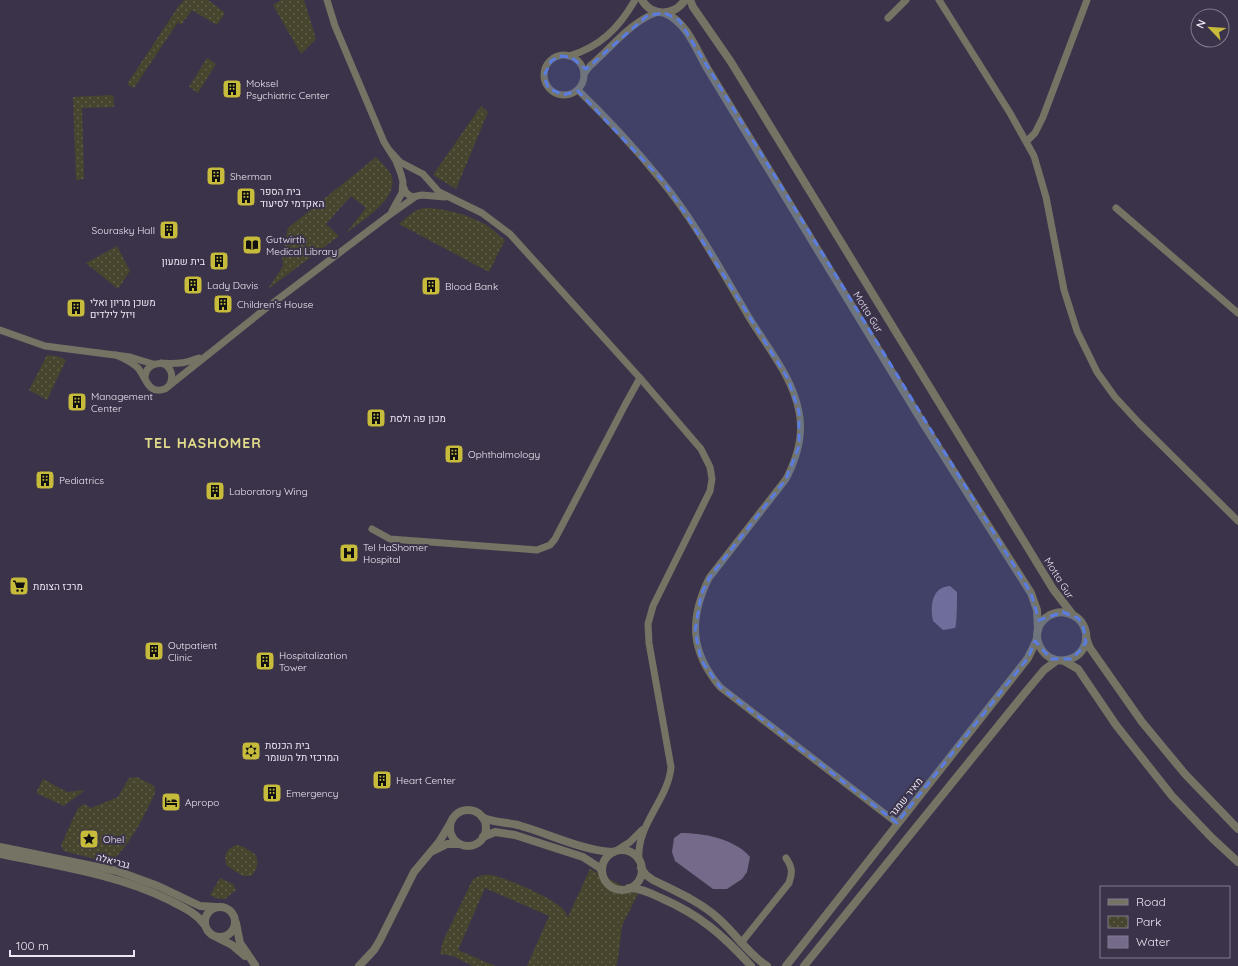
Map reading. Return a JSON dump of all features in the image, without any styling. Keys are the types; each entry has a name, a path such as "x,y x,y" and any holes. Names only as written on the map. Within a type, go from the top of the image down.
{"street":[{"path":"327,0 335,26 384,142 399,167 403,184 408,195 448,197"},
{"path":"569,56 580,64 584,74 584,80 578,90 567,95 559,95 551,91 545,80 545,72 551,61 560,56 569,56 585,51 596,45 615,27 635,0"},
{"name":"Motta Gur","path":"642,0 648,8 675,17 684,27 710,74 924,423 1031,593 1037,610 1037,634"},
{"path":"584,74 590,66 634,25 648,15 676,9 685,0"},
{"name":"Motta Gur","path":"690,0 738,73 1053,590 1073,615"},
{"path":"888,18 906,0"},
{"path":"939,0 1027,141 1034,156 1046,196 1064,290 1077,331 1097,372 1115,397 1139,423 1238,521"},
{"path":"1027,141 1035,134 1043,117 1087,0"},
{"path":"578,90 661,179 685,213 788,379 795,394 799,412 801,430 799,446 794,463 786,479 709,578 701,595 696,612 695,631 701,660 709,674 720,687 897,824"},
{"path":"390,152 400,162 426,178 432,187 448,197 482,213 506,231 640,378 700,448 706,458 712,478 710,491 650,614 648,624 649,643 671,767 667,785 645,826 639,842 639,879 629,888"},
{"path":"388,216 399,200 407,175 417,172"},
{"path":"116,355 129,360 136,365 145,378 148,386 156,390 165,389 207,354 388,216 419,196 428,187 426,178"},
{"path":"1116,208 1238,313"},
{"path":"0,330 45,346 130,357 152,364 189,362 207,354"},
{"path":"162,363 170,369 172,374 170,384"},
{"path":"145,378 147,369 152,364"},
{"path":"372,529 390,539 537,550 544,548 556,539 624,404 640,378"},
{"path":"1238,829 1185,774 1142,722 1090,648 1083,625 1073,615 1063,612 1055,613 1041,622 1037,634 1038,646 1043,653 1078,669 1116,725 1172,796 1212,838 1238,862"},
{"name":"מאיר שמגר","path":"786,966 1028,658 1037,634"},
{"path":"804,966 1044,670 1060,661 1077,656 1082,649 1086,638"},
{"path":"359,966 374,950 408,883 456,815 465,810 475,811 482,817 489,820 527,828 598,850 627,850 632,852 653,880 703,906 719,918 741,943 760,962 767,966"},
{"path":"482,817 486,827 483,837"},
{"path":"450,824 451,836 459,844"},
{"path":"602,872 604,860 614,851 630,842 645,826"},
{"path":"431,852 448,844 471,846 483,837 496,832 515,835 583,857 600,868 604,878 612,887 618,889 629,888 646,891 700,917 722,936 751,966"},
{"name":"גבריאלה","path":"0,847 117,871 155,885 200,906 216,907"},
{"name":"גבריאלה","path":"0,854 86,871 124,881 182,907 199,918 204,924"},
{"path":"741,943 789,883 792,874 792,867 786,858"},
{"path":"216,907 226,908 233,915 240,943 256,966 232,945 209,933 204,924 207,913 216,907"},
{"path":"218,938 227,936 231,933 235,920"}],"highlighted area":[{"path":"665,13 679,20 1031,593 1039,620 1063,612 1078,618 1083,625 1086,642 1082,649 1071,659 1051,659 1035,641 1028,658 897,823 720,687 701,660 695,631 701,595 709,578 786,479 799,446 799,412 788,379 685,213 661,179 578,91 563,95 548,88 544,76 551,61 560,56 571,57 586,69 648,15"}],"green space":[{"path":"185,0 208,0 225,13 217,25 192,10 181,25 178,22 134,88 127,84 180,4"},
{"path":"281,0 304,0 316,39 301,54 273,5"},
{"path":"207,58 216,64 198,93 189,87"},
{"path":"113,95 114,107 82,108 84,179 76,180 73,97"},
{"path":"481,106 488,112 456,189 433,175"},
{"path":"376,157 392,177 392,186 384,202 369,216 346,233 366,208 351,196 326,224 339,236 268,289 283,266 282,255 288,228"},
{"path":"423,208 447,210 478,220 505,240 489,272 399,224 413,212"},
{"path":"117,246 130,271 118,289 86,263"},
{"path":"47,355 57,356 66,360 47,400 29,390"},
{"path":"137,777 154,786 155,793 136,830 117,856 110,863 64,851 61,845 78,808 84,804 91,808 118,797 129,778"},
{"path":"43,779 67,792 85,790 64,806 36,793"},
{"path":"236,845 244,847 256,855 257,866 251,876 243,876 227,866 225,859 226,853"},
{"path":"590,869 638,894 622,926 616,966 527,966 549,916 485,888 458,950 495,966 473,966 453,956 440,954 443,941 473,879 490,875 497,876 517,884 540,894 558,905 564,910 568,917"},
{"path":"220,878 233,884 236,890 225,899 216,898 210,895"}],"water":[{"path":"950,586 957,592 956,626 955,628 943,630 933,621 932,604 935,594 939,590"},
{"path":"681,833 699,834 728,841 744,851 750,857 747,872 742,879 727,889 713,889 675,861 672,852 674,838"}],"place":[{"name":"Moksel Psychiatric Center","path":"232,89"},
{"name":"Sherman","path":"216,176"},
{"name":"בית הספר האקדמי לסיעוד","path":"246,197"},
{"name":"Sourasky Hall","path":"169,230"},
{"name":"Gutwirth Medical Library","path":"252,245"},
{"name":"בית שמעון","path":"219,261"},
{"name":"Lady Davis","path":"193,285"},
{"name":"Blood Bank","path":"431,286"},
{"name":"Children's House","path":"223,304"},
{"name":"משכן מריון ואלי ויזל לילדים","path":"76,308"},
{"name":"Management Center","path":"77,402"},
{"name":"מכון פה ולסת","path":"376,418"},
{"name":"Ophthalmology","path":"454,454"},
{"name":"Pediatrics","path":"45,480"},
{"name":"Laboratory Wing","path":"215,491"},
{"name":"Tel HaShomer Hospital","path":"349,553"},
{"name":"מרכז הצומת","path":"19,586"},
{"name":"Outpatient Clinic","path":"154,651"},
{"name":"Hospitalization Tower","path":"265,661"},
{"name":"בית הכנסת המרכזי תל השומר","path":"251,751"},
{"name":"Heart Center","path":"382,780"},
{"name":"Emergency","path":"272,793"},
{"name":"Apropo","path":"171,802"},
{"name":"Ohel","path":"89,839"}],"district":[{"name":"TEL HASHOMER","path":"203,443"}]}
